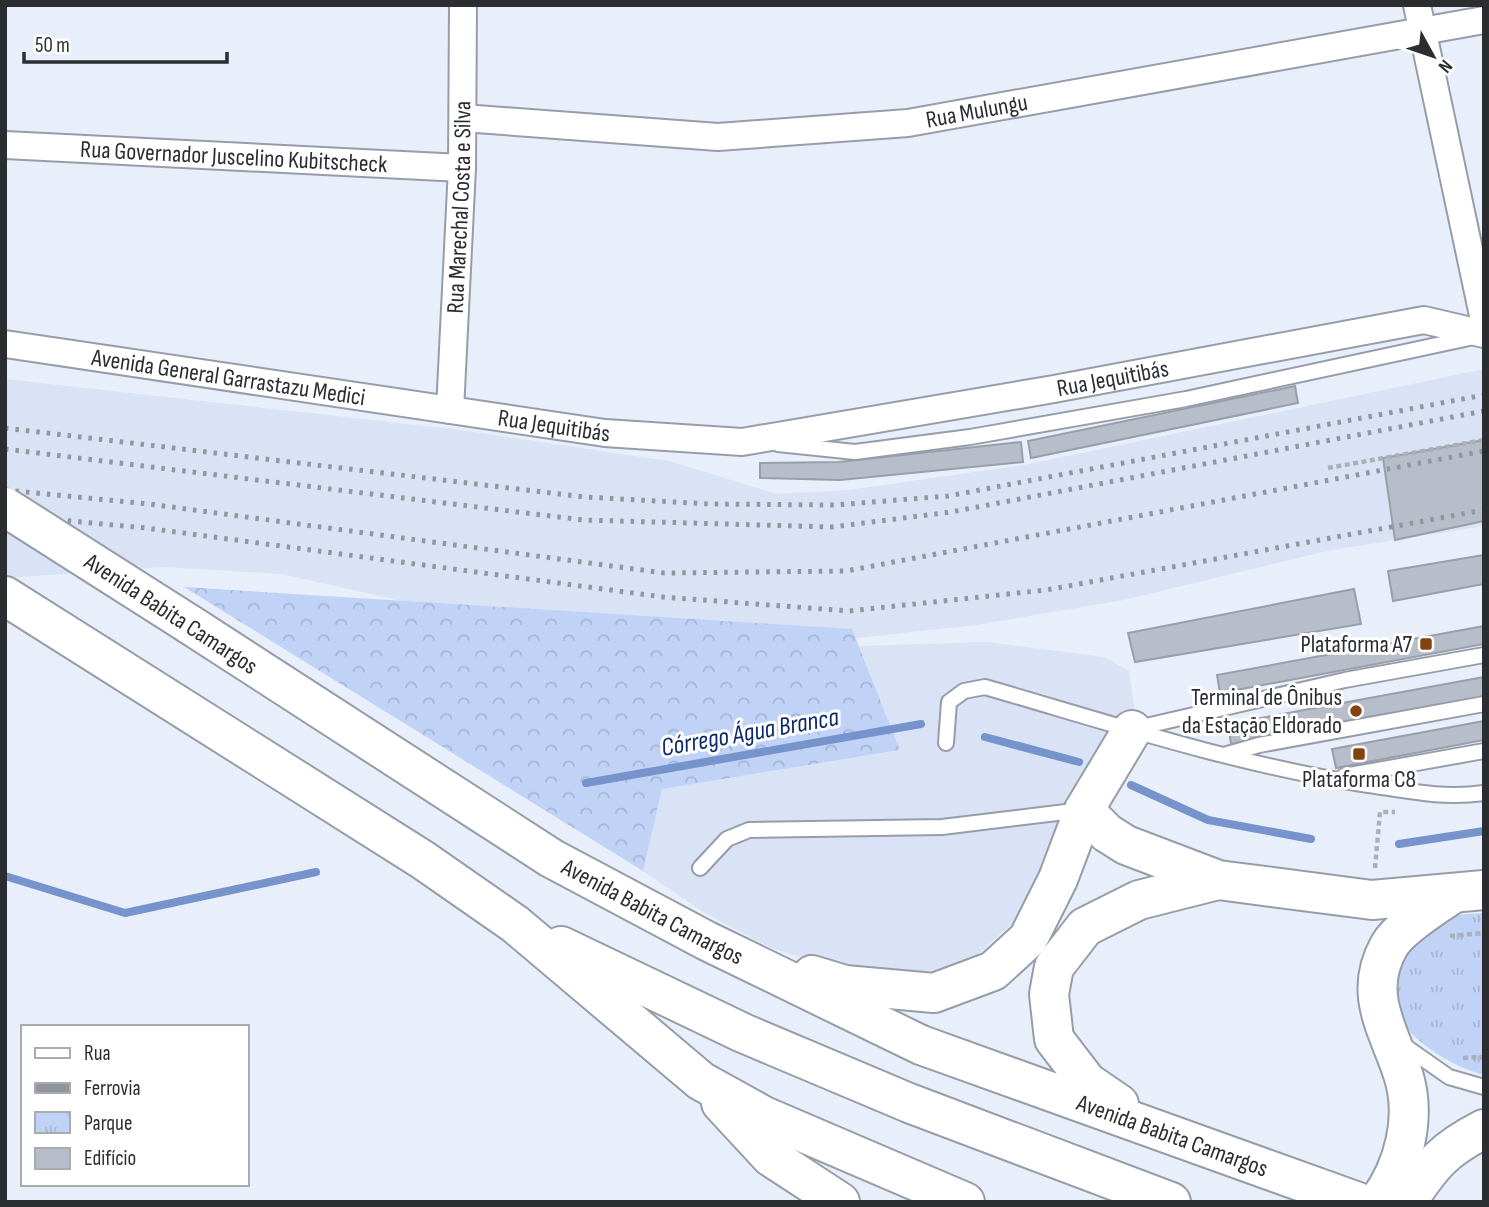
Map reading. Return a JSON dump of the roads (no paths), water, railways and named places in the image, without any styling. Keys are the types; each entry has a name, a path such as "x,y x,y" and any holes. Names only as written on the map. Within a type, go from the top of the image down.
{"main road":[{"name":"Avenida Babita Camargos","path":"5,507 551,858 707,941 921,1045 1358,1202"},
{"path":"5,596 423,860 515,924 701,1081 771,1157 840,1202"},
{"path":"707,941 845,985 934,993 993,971 1028,939 1058,879 1084,810 1132,730"},
{"path":"1084,810 1107,833 1126,845 1218,880 1372,900 1467,893"},
{"path":"1144,1123 1087,1082 1054,1039 1049,994 1054,967 1085,927 1139,900 1218,880"},
{"path":"1378,1202 1393,1182 1406,1146 1404,1076 1384,1031 1376,981 1389,945 1423,914 1467,893"},
{"path":"515,924 743,1033 909,1102 1171,1202"},
{"path":"701,1081 764,1116 965,1202"},
{"path":"1407,1202 1430,1168 1453,1144 1484,1129"}],"street":[{"name":"Rua Marechal Costa e Silva","path":"450,410 462,168 463,5"},
{"path":"1417,5 1484,320"},
{"name":"Rua Mulungu","path":"463,118 718,137 908,123 1484,20"},
{"name":"Rua Governador Juscelino Kubitscheck","path":"5,145 462,168"},
{"name":"Rua Jequitibás","path":"450,410 605,433 741,442 1041,391 1424,320 1484,335"},
{"name":"Avenida General Garrastazu Medici","path":"5,344 450,410"}],"lane":[{"path":"1132,730 1345,680 1484,655"},
{"path":"946,743 949,702 964,691 985,687 1222,756 1328,778 1452,798 1484,793"},
{"path":"1222,756 1259,745 1484,704"},
{"path":"1328,778 1484,751"},
{"path":"700,868 727,839 749,830 942,827 1084,810"},
{"path":"1384,1031 1449,1077 1484,1087"}],"waterway":[{"name":"Córrego Água Branca","path":"586,783 921,724"},
{"name":"Córrego Água Branca","path":"985,737 1079,762"},
{"name":"Córrego Água Branca","path":"1131,785 1208,820 1311,839"},
{"path":"1399,844 1484,831"},
{"name":"Córrego Água Branca","path":"5,876 125,913 316,872"}],"railway":[{"path":"5,428 585,497 710,504 835,505 948,496 1484,395"},
{"path":"5,449 583,520 832,527 951,512 1484,411"},
{"path":"5,490 149,504 664,573 846,571 1484,451"},
{"path":"5,515 146,528 663,597 849,611 1046,590 1484,510"}],"place":[{"name":"Plataforma A7","path":"1426,644"},
{"name":"Terminal de Ônibus da Estação Eldorado","path":"1356,711"},
{"name":"Plataforma C8","path":"1359,754"}]}
